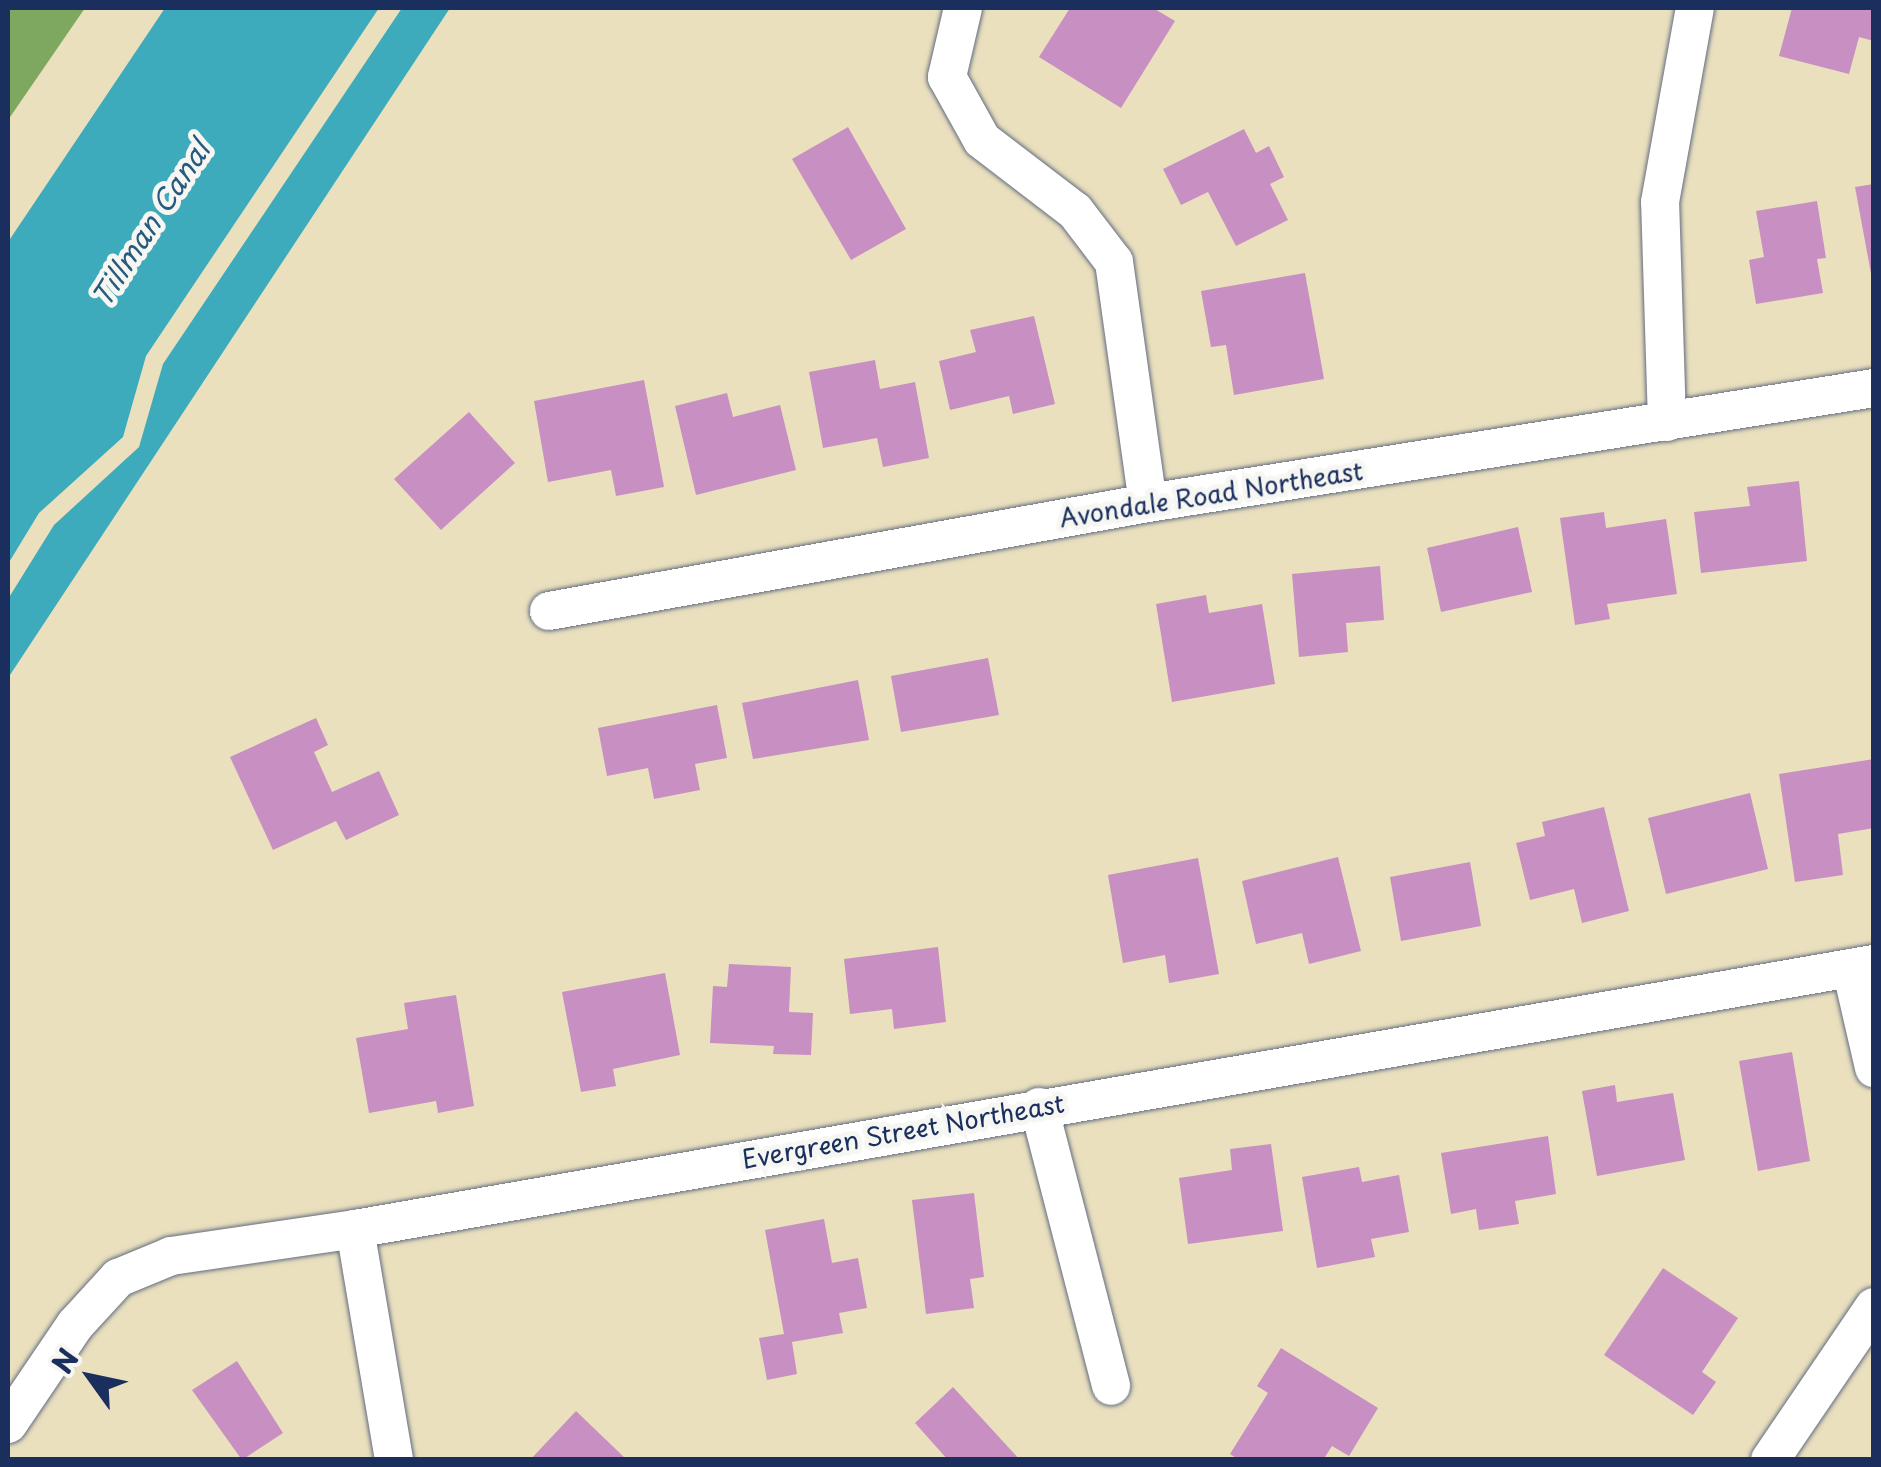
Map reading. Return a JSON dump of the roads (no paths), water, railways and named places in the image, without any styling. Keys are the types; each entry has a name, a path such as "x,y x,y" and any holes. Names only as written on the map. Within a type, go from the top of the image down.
{"street":[{"path":"963,8 947,77 982,140 1075,211 1114,262 1148,502"},
{"path":"1668,422 1660,202 1695,8"},
{"name":"Avondale Road Northeast","path":"549,611 1148,502 1874,388"},
{"path":"1862,966 1874,1068"},
{"name":"Evergreen Street Northeast","path":"8,1424 74,1325 118,1278 171,1256 356,1229 1862,966"},
{"path":"1039,1107 1111,1386"},
{"path":"356,1229 394,1460"},
{"path":"1770,1460 1874,1307"}],"water":[{"name":"Tillman Canal","path":"165,8 379,8 146,356 123,437 39,513 8,564 8,242"},
{"path":"402,8 450,8 8,678 8,599 54,525 139,447 163,364"}]}
